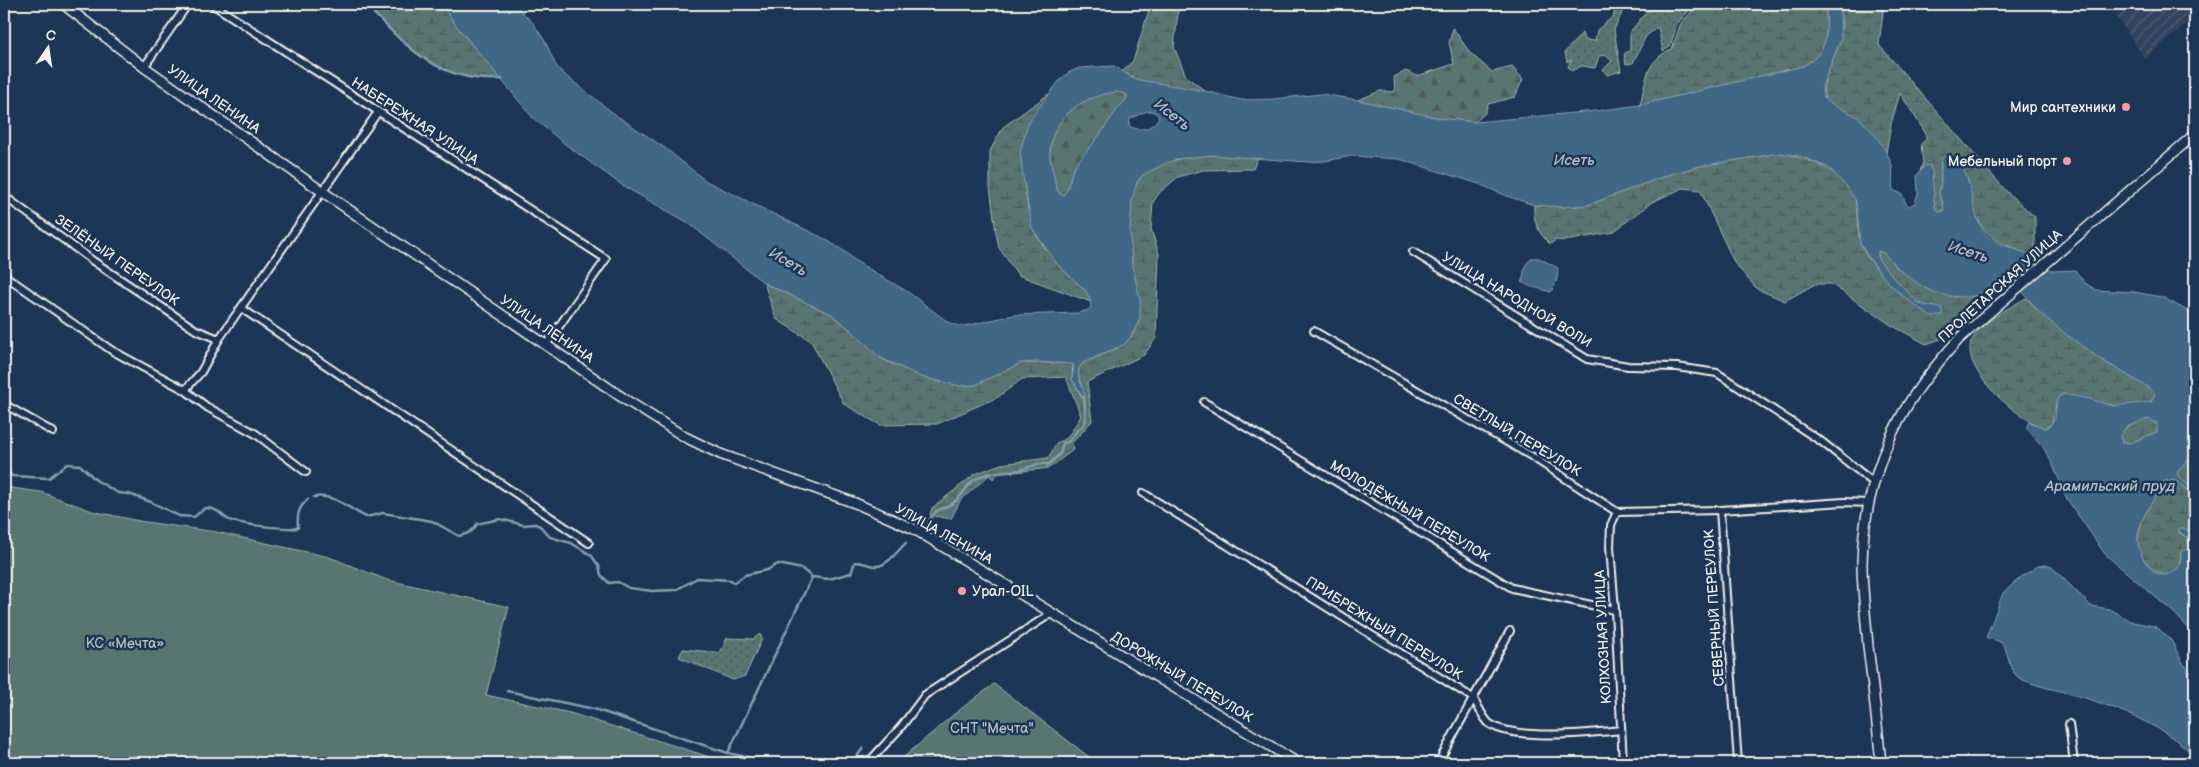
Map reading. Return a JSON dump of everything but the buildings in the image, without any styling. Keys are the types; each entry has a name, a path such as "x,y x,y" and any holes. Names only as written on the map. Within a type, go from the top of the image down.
{"main road":[{"name":"УЛИЦА ЛЕНИНА","path":"63,4 144,67 323,192 684,437 728,457 855,503 914,529 1052,614"},
{"name":"ПРОЛЕТАРСКАЯ УЛИЦА","path":"1881,763 1863,597 1862,562 1869,502 1884,454 1898,421 1936,365 1960,338 2195,134"},
{"name":"ДОРОЖНЫЙ ПЕРЕУЛОК","path":"1052,614 1298,763"}],"street":[{"path":"144,67 188,4"},
{"name":"НАБЕРЕЖНАЯ УЛИЦА","path":"212,4 606,259 546,345"},
{"path":"185,390 201,372 219,339 378,112"},
{"name":"ЗЕЛЁНЫЙ ПЕРЕУЛОК","path":"4,196 196,330 219,339"},
{"name":"УЛИЦА НАРОДНОЙ ВОЛИ","path":"1413,252 1587,359 1628,366 1677,367 1717,373 1822,442 1874,484"},
{"path":"4,275 111,350 185,390 207,407 256,434 306,472"},
{"path":"241,308 589,543"},
{"name":"СВЕТЛЫЙ ПЕРЕУЛОК","path":"1314,330 1530,456 1618,512"},
{"name":"МОЛОДЁЖНЫЙ ПЕРЕУЛОК","path":"1204,402 1512,588 1615,610"},
{"path":"4,404 53,432"},
{"name":"ПРИБРЕЖНЫЙ ПЕРЕУЛОК","path":"1143,493 1473,698 1490,724 1512,731 1561,734 1621,730"},
{"name":"СЕВЕРНЫЙ ПЕРЕУЛОК","path":"1738,763 1720,510 1869,502"},
{"path":"1618,512 1720,510"},
{"name":"КОЛХОЗНАЯ УЛИЦА","path":"1618,512 1611,525 1610,547 1623,763"},
{"path":"868,763 882,750 926,694 1052,614"},
{"path":"1438,763 1510,632"},
{"path":"2069,724 2074,763"}],"shaded area":[{"path":"2132,4 2195,4 2195,16 2145,59 2117,17"}],"green space":[{"path":"365,4 442,4 455,24 501,79 470,78 451,73 437,66 423,58 399,38"},
{"path":"1151,4 1179,4 1174,47 1186,76 1205,91 1150,83 1139,80 1122,71 1133,61"},
{"path":"1614,4 1626,4 1614,30 1621,71 1607,75 1603,70 1612,61 1605,55 1599,56 1595,68 1582,66 1571,71 1568,66 1572,60 1567,62 1565,52 1582,33 1584,40 1595,41 1597,30 1614,16"},
{"path":"1665,4 1695,4 1677,24 1670,47 1663,51 1658,27 1646,36 1633,63 1626,64 1624,54 1630,50 1630,32 1648,10 1661,8"},
{"path":"1698,4 1826,4 1826,32 1823,47 1819,54 1803,66 1640,105 1648,72 1652,65 1663,54 1672,49 1680,25"},
{"path":"1840,4 1884,4 1879,45 2007,192 2035,217 2035,257 2005,245 1986,232 1975,213 1968,181 1941,159 1939,194 1945,209 1939,212 1935,209 1930,166 1925,166 1920,171 1923,162 1921,144 1926,139 1926,134 1900,93 1891,124 1886,153 1878,140 1826,100 1824,95 1825,80 1841,36"},
{"path":"1453,28 1470,53 1492,72 1512,67 1523,79 1515,97 1488,104 1485,113 1475,122 1439,118 1358,100 1380,91 1395,92 1394,77 1406,71 1417,76 1454,64 1449,43"},
{"path":"1053,91 1034,114 1027,127 1020,152 1028,209 1037,237 1057,264 1086,291 1091,302 1018,275 999,248 996,233 990,187 990,151 1003,127"},
{"path":"1118,92 1127,95 1127,99 1077,163 1067,189 1063,195 1060,194 1055,184 1050,156 1051,141 1056,128 1075,107 1103,94"},
{"path":"1780,153 1802,158 1826,168 1846,184 1853,193 1856,204 1857,224 1863,250 1898,292 1931,317 1933,306 1918,302 1902,289 1878,259 1878,251 1886,255 1905,274 1935,291 1957,296 1981,294 1941,339 1926,344 1891,325 1831,284 1815,284 1785,301 1757,289 1735,264 1700,190 1683,188 1652,202 1613,232 1565,241 1556,240 1550,244 1542,236 1535,221 1534,205 1562,207 1588,205 1670,174 1700,166"},
{"path":"1210,155 1258,157 1253,169 1203,170 1178,177 1160,192 1153,202 1151,229 1159,254 1156,338 1144,355 1087,382 1092,421 1072,443 1073,450 1049,468 997,474 993,479 989,475 960,501 951,519 930,515 932,508 975,474 1001,464 1048,458 1057,443 1067,438 1081,416 1066,377 1022,379 998,397 937,424 880,425 844,404 811,341 776,319 764,283 831,314 879,357 939,382 975,385 1021,363 1067,363 1073,364 1072,379 1083,399 1085,396 1080,383 1080,367 1083,363 1108,353 1125,343 1135,332 1138,325 1140,312 1130,244 1130,212 1136,185 1142,176 1157,166 1183,158"},
{"path":"2026,298 2040,313 2097,357 2149,388 2155,394 2154,399 2147,403 2120,407 2063,394 2057,399 2052,424 2045,428 2007,405 1982,379 1974,365 1970,352 1972,340 1976,333 1989,321"},
{"path":"2151,419 2158,425 2157,432 2130,443 2122,443 2120,436 2125,428 2137,421"},
{"path":"2195,458 2195,492 2177,473 2187,460"},
{"path":"2174,479 2188,490 2192,496 2195,508 2195,534 2187,530 2178,532 2188,538 2192,550 2181,552 2178,566 2173,573 2165,575 2149,566 2139,547 2138,536 2145,514 2165,481"},
{"name":"КС «Мечта»","path":"4,487 41,492 92,511 139,521 216,532 329,557 387,580 509,607 486,695 570,713 729,763 4,763"},
{"path":"760,634 762,639 745,676 733,680 679,657 683,649 720,653 727,638 753,639"},
{"name":"СНТ \"Мечта\"","path":"994,684 1097,763 897,763 953,715"}],"water":[{"path":"442,4 514,4 533,23 545,41 556,66 565,75 617,116 665,148 706,181 825,239 857,262 908,292 948,322 959,326 1013,315 1078,313 1091,307 1086,291 1057,264 1032,228 1020,152 1027,127 1034,114 1060,80 1068,73 1079,68 1114,66 1134,79 1205,91 1241,100 1321,94 1439,118 1475,122 1640,105 1803,66 1819,54 1823,47 1826,32 1826,4 1840,4 1841,39 1822,86 1823,96 1834,105 1856,116 1878,138 1890,159 1893,172 1893,190 1902,194 1906,204 1909,206 1915,203 1918,193 1917,175 1925,166 1929,165 1932,171 1935,209 1939,212 1944,211 1939,194 1941,159 1946,155 1956,161 1963,169 1980,225 1991,239 2034,257 2052,271 2075,270 2085,283 2096,290 2134,292 2162,297 2195,315 2195,458 2187,460 2177,473 2195,492 2195,498 2189,490 2174,479 2165,481 2145,514 2139,529 2138,543 2147,564 2158,574 2164,575 2176,570 2179,566 2182,550 2192,550 2188,538 2177,530 2182,528 2195,534 2195,635 2173,612 2105,554 2067,499 2043,447 2026,428 2029,422 2045,428 2049,427 2055,419 2057,399 2063,394 2113,406 2151,402 2155,394 2149,388 2097,357 2067,335 2040,313 2022,291 2008,278 2000,279 1978,295 1958,297 1944,295 1931,291 1918,283 1878,251 1878,259 1919,304 1942,308 1942,315 1931,317 1904,297 1885,279 1867,255 1860,243 1856,201 1847,187 1829,168 1800,156 1780,153 1700,166 1670,174 1588,205 1562,207 1534,205 1479,184 1399,159 1352,156 1308,162 1210,155 1177,159 1143,175 1137,182 1132,200 1130,232 1132,265 1140,299 1140,319 1130,338 1123,345 1083,363 1080,367 1078,372 1085,400 1072,379 1074,366 1072,364 1021,363 975,385 960,386 921,377 879,357 831,314 764,283 687,222 623,186 565,144 533,118 455,24","holes":["1118,92 1127,95 1127,99 1077,162 1067,189 1063,195 1060,194 1055,184 1050,156 1051,141 1056,128 1075,107 1103,94","1152,111 1159,117 1150,127 1138,129 1129,126 1130,119 1144,112","2147,419 2157,423 2157,432 2130,443 2122,443 2120,436 2126,427"]},
{"path":"1531,258 1539,258 1558,268 1557,280 1551,292 1522,282 1525,266"},
{"path":"2046,565 2052,567 2091,606 2109,609 2133,622 2154,626 2171,640 2183,663 2195,677 2195,757 2157,728 2125,712 2023,680 2018,677 2011,667 2006,651 2001,643 1986,638 2003,593 2021,577 2038,566"}],"waterway":[{"path":"365,4 409,47 441,68 459,75 479,79 502,79"},
{"path":"927,524 937,511 956,500 971,482 985,474 1019,470 1037,464 1048,465 1060,454 1063,443 1068,442 1079,428 1083,426 1086,420 1084,397"},
{"path":"4,468 12,476 49,478 67,464 80,465 96,480 118,493 129,494 151,502 179,516 194,517 205,508 210,508 232,521 283,528 298,528 299,512 308,499"},
{"path":"314,497 321,496 335,499 366,517 383,513 432,521 459,536 470,532 477,524 500,519 524,525 535,524 540,526 550,537 571,543 591,555 599,566 601,575 609,583 618,582 629,588 652,591 676,590 697,578 731,580 734,583 745,575 767,570 778,564 802,569 812,577 829,579 851,573 855,562 875,566 884,564 906,543"},
{"path":"774,763 728,753 812,577"},
{"path":"507,691 594,709 728,753"},
{"path":"852,763 863,748"}],"place":[{"name":"Мир сантехники","path":"2126,107"},
{"name":"Мебельный порт","path":"2067,161"},
{"name":"Урал-OIL","path":"962,591"}],"water label":[{"name":"Исеть","path":"1172,115"},
{"name":"Исеть","path":"1574,160"},
{"name":"Исеть","path":"1968,252"},
{"name":"Исеть","path":"788,262"},
{"name":"Арамильский пруд","path":"2110,486"}]}
